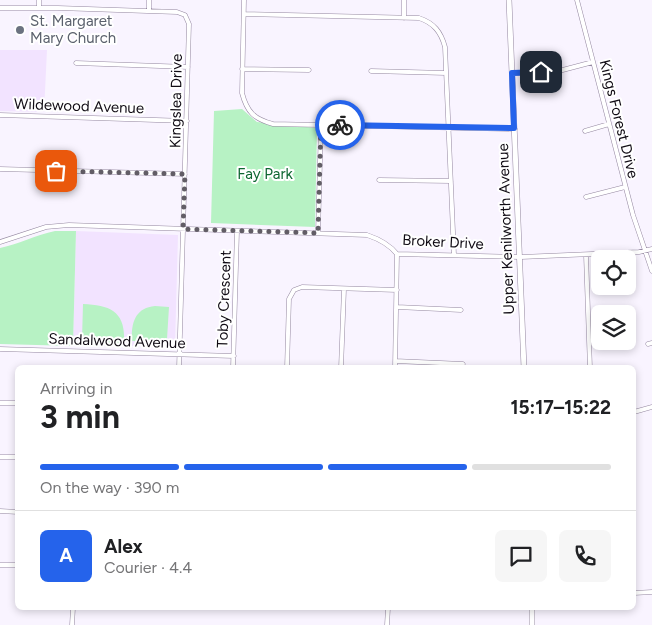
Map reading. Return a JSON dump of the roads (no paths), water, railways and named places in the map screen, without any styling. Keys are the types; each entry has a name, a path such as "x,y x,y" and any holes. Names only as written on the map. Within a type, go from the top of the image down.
{"street":[{"path":"39,0 39,8"},
{"path":"0,8 149,12 149,0"},
{"path":"244,0 242,93 245,104 254,116 265,122 273,124 514,128"},
{"path":"404,0 404,18"},
{"name":"Upper Kenilworth Avenue","path":"509,0 524,365"},
{"name":"Kings Forest Drive","path":"578,0 625,187 652,271"},
{"name":"Kingslea Drive","path":"149,12 177,12 184,15 189,24 179,365"},
{"path":"244,14 419,18 426,21 440,33 445,46 454,255"},
{"path":"512,73 555,72 593,62"},
{"path":"76,63 188,67"},
{"path":"242,69 309,70"},
{"path":"371,71 446,72"},
{"name":"Wildewood Avenue","path":"0,115 186,121"},
{"path":"318,233 321,124"},
{"path":"584,130 609,124"},
{"path":"0,169 185,174"},
{"path":"379,180 451,181"},
{"path":"586,197 625,187"},
{"name":"Broker Drive","path":"0,242 54,225 367,235 382,241 397,254 520,257 586,255 652,249"},
{"name":"Toby Crescent","path":"233,365 237,231"},
{"path":"395,365 397,254"},
{"path":"586,255 590,365"},
{"path":"287,365 289,299 291,293 296,288 397,290"},
{"path":"341,365 344,290"},
{"path":"396,307 461,310"},
{"name":"Sandalwood Avenue","path":"0,349 234,356"},
{"path":"395,361 463,364"},
{"path":"0,402 15,403"},
{"path":"636,411 652,407"},
{"path":"0,457 15,457"},
{"path":"0,511 15,512"},
{"path":"0,565 15,565"},
{"path":"636,593 652,592"},
{"path":"72,625 73,610"},
{"path":"387,625 388,610"},
{"path":"532,610 532,625"}],"place":[{"name":"St. Margaret Mary Church","path":"20,30"}],"park label":[{"name":"Fay Park","path":"265,174"}]}
